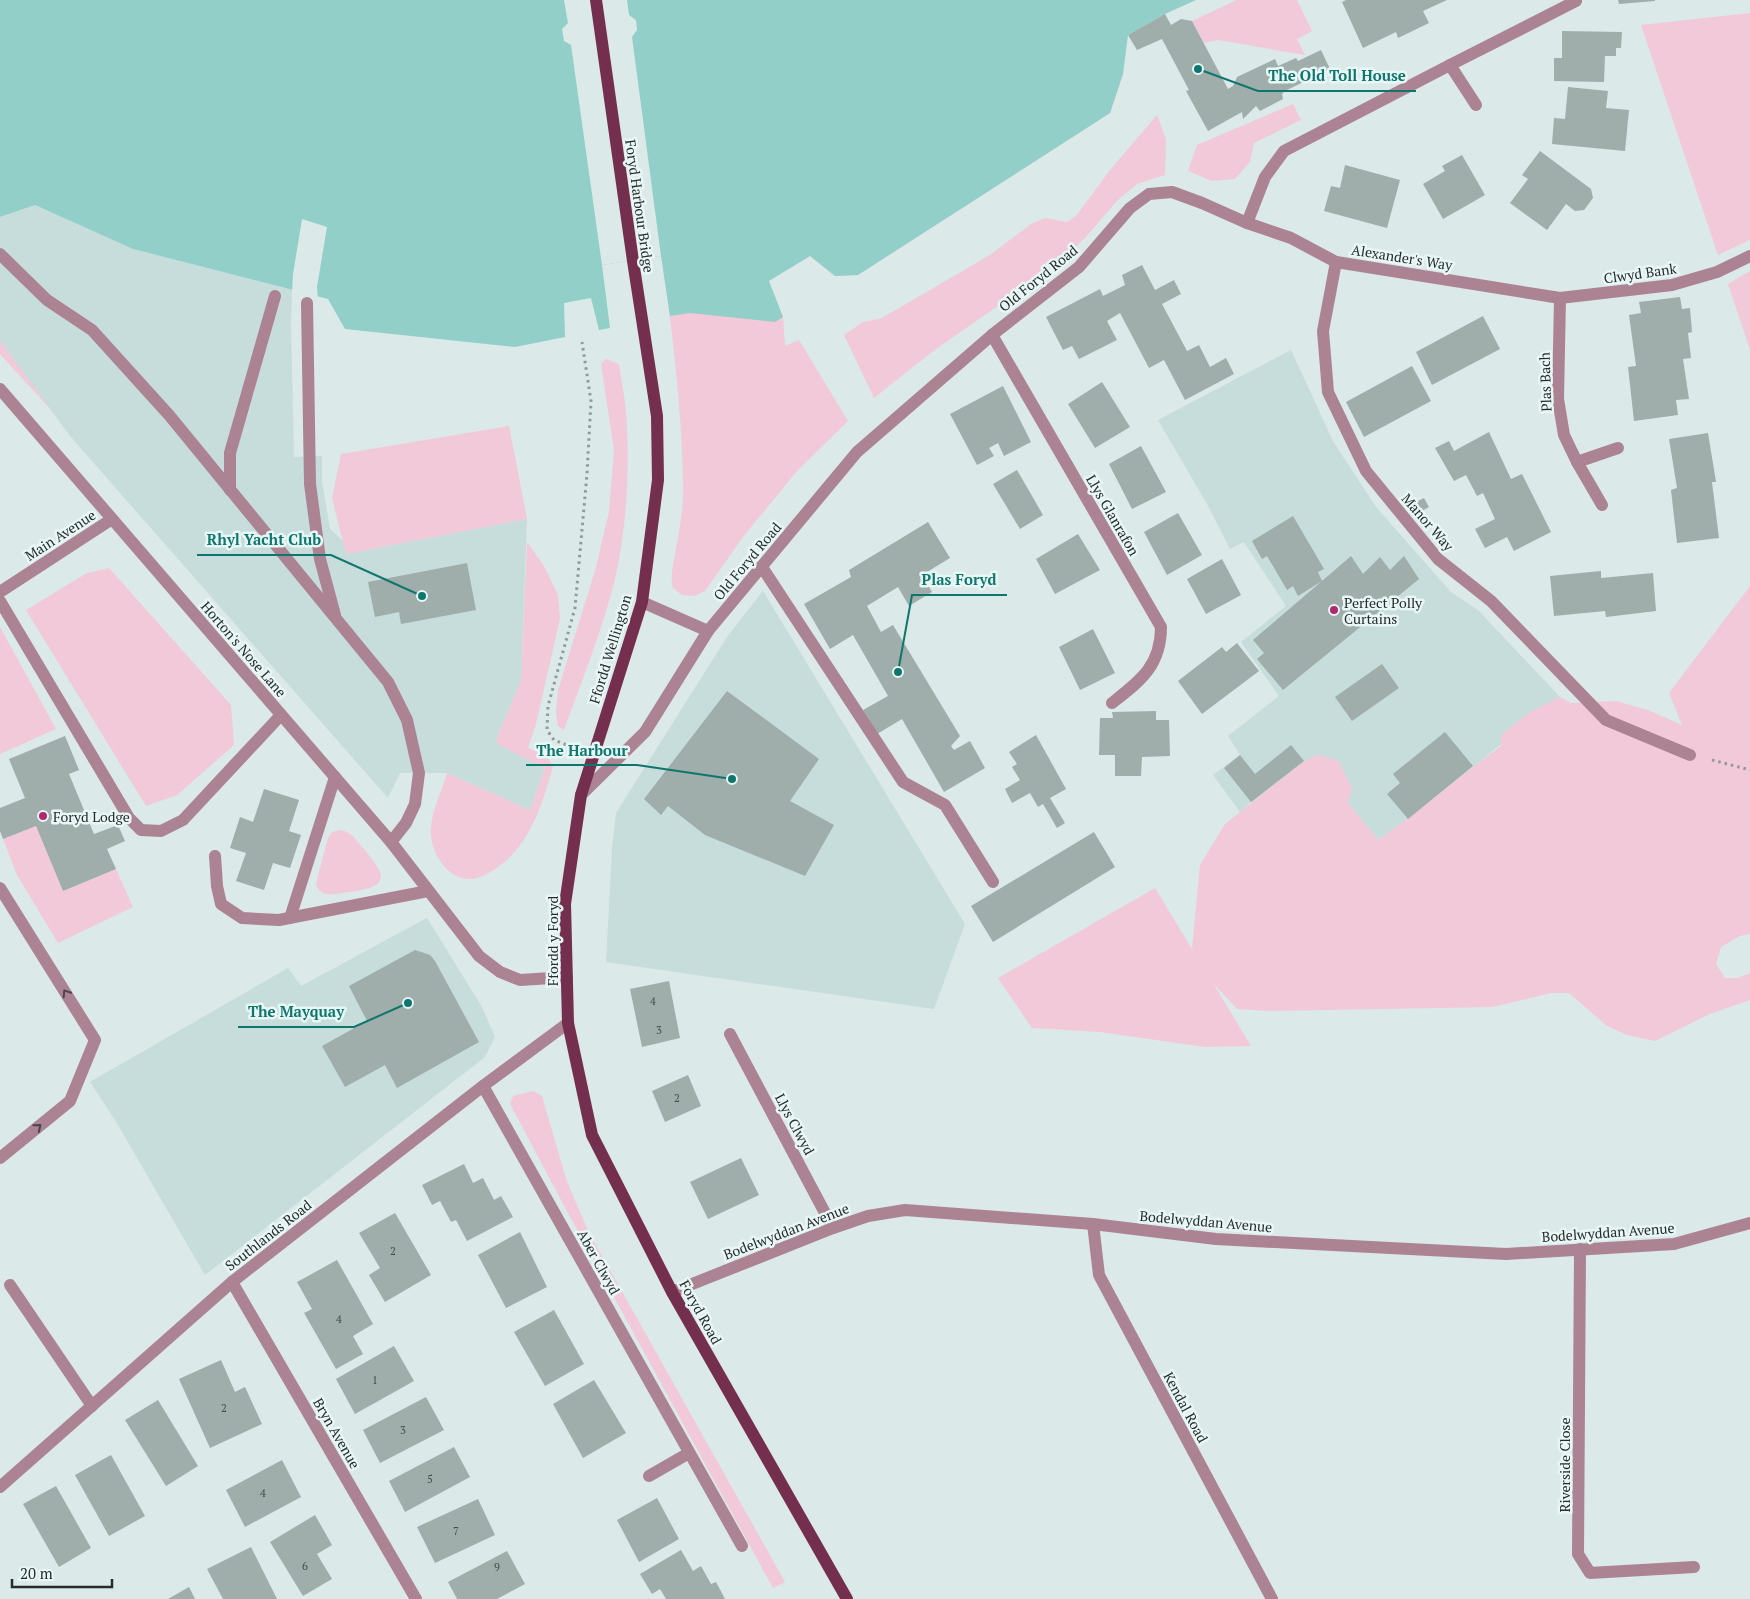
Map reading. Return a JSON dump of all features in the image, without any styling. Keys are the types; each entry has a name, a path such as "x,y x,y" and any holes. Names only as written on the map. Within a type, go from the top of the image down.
{"main road":[{"name":"Foryd Harbour Bridge","path":"596,0 657,416"},
{"name":"Ffordd Wellington","path":"571,858 581,795 642,602 658,480 657,416"},
{"name":"Ffordd y Foryd","path":"568,1023 565,904 571,858"},
{"name":"Foryd Road","path":"568,1023 592,1135 672,1292 847,1599"}],"street":[{"path":"1247,223 1265,177 1284,151 1576,2"},
{"path":"1450,65 1476,105"},
{"name":"Old Foryd Road","path":"581,795 645,732 708,631 857,452 992,335 1079,267 1130,208 1149,194 1172,192 1202,202 1247,223"},
{"name":"Alexander's Way","path":"1247,223 1291,238 1336,262 1560,298"},
{"path":"0,254 47,300 92,330 169,415 388,682 407,720 419,773 415,804 406,823 391,842"},
{"name":"Clwyd Bank","path":"1560,298 1672,286 1717,272 1750,256"},
{"name":"Manor Way","path":"1336,262 1323,331 1328,392 1366,471 1438,559 1491,601 1606,720 1690,755"},
{"path":"230,490 230,453 275,296"},
{"name":"Plas Bach","path":"1560,298 1558,399 1564,435 1602,505"},
{"path":"307,303 310,484 320,559 336,620"},
{"name":"Llys Glanrafon","path":"992,335 1160,627 1161,641 1154,662 1139,681 1112,703"},
{"name":"Horton's Nose Lane","path":"0,389 391,842 479,956 500,972 520,980 567,977"},
{"path":"1577,462 1618,448"},
{"name":"Main Avenue","path":"0,592 112,519"},
{"path":"762,567 903,782 945,805 993,882"},
{"path":"0,600 129,818 142,830 161,831 184,820 281,715"},
{"path":"642,602 708,631"},
{"path":"290,918 335,777"},
{"path":"215,856 217,886 221,904 242,918 279,920 428,891"},
{"path":"0,888 95,1040 70,1101 0,1158"},
{"name":"Southlands Road","path":"0,1487 232,1282 483,1086 568,1023"},
{"name":"Llys Clwyd","path":"730,1034 833,1228"},
{"name":"Aber Clwyd","path":"483,1086 742,1546"},
{"name":"Bodelwyddan Avenue","path":"672,1292 833,1228 868,1216 905,1210 1093,1224 1216,1239 1506,1254 1674,1244 1750,1223"},
{"name":"Kendal Road","path":"1093,1224 1098,1275 1272,1599"},
{"name":"Riverside Close","path":"1580,1249 1578,1554 1590,1574 1694,1566"},
{"name":"Bryn Avenue","path":"232,1282 413,1598"},
{"path":"10,1285 92,1406"},
{"path":"649,1476 690,1453"}],"path":[{"path":"582,342 591,400 582,531 575,608 548,706 547,730 554,740 594,754"},
{"path":"1690,755 1750,770"}],"shaded area":[{"path":"1237,0 1297,0 1312,31 1297,39 1305,55 1218,40 1204,43 1192,21"},
{"path":"1750,13 1750,240 1718,255 1641,25"},
{"path":"1123,74 1110,113 858,275 835,276 810,256 768,281 783,317 785,346 799,340 848,421 797,471 743,537 705,591 694,596 682,595 673,588 672,571 683,503 682,452 674,349 656,212"},
{"path":"1293,104 1301,120 1254,143 1250,162 1235,179 1212,181 1188,171 1197,145"},
{"path":"1157,115 1166,139 1165,175 1137,184 1117,201 1085,238 1056,265 932,352 874,398 844,335 863,322 882,318 990,255 1031,224 1045,218 1067,222 1076,216 1110,170"},
{"path":"35,205 133,249 292,290 294,457 322,456 322,482 330,529 343,541 346,554 527,519 521,681 497,737 545,768 530,810 447,773 400,773 388,798 70,436 0,341 0,217"},
{"path":"1750,271 1750,350 1728,284"},
{"path":"0,341 52,411 0,354"},
{"path":"1291,350 1333,441 1376,507 1451,592 1478,610 1560,697 1408,819 1378,840 1348,803 1251,802 1240,812 1213,775 1240,755 1228,736 1279,696 1241,642 1286,606 1244,542 1230,549 1207,504 1158,420"},
{"path":"606,359 619,364 625,400 628,454 625,517 619,559 610,598 564,730 558,726 556,713 558,690 595,571 609,512 614,450 601,364"},
{"path":"509,426 527,519 346,554 332,498 341,454"},
{"path":"527,542 544,566 558,595 560,618 536,724 528,748 546,755 553,766 546,791 531,828 517,849 496,869 477,878 463,878 455,875 441,863 431,837 433,814 447,773 530,810 545,768 497,744 497,737 521,681"},
{"path":"109,568 231,705 234,745 177,795 146,806 26,610 87,573"},
{"path":"1750,586 1750,934 1740,936 1721,947 1716,964 1725,978 1737,978 1750,973 1750,1000 1710,1014 1655,1041 1627,1035 1607,1026 1569,993 1551,993 1493,1007 1269,1011 1237,1009 1213,983 1251,1046 1205,1047 1100,1032 1032,1028 998,978 1155,888 1192,949 1200,865 1225,824 1304,761 1317,755 1338,760 1352,788 1348,803 1378,840 1501,746 1501,735 1528,713 1560,697 1571,703 1616,701 1648,710 1682,725 1669,693"},
{"path":"763,591 965,924 934,1009 606,962 612,849 616,813 727,637"},
{"path":"0,627 56,729 0,754"},
{"path":"36,826 63,891 116,869 133,907 58,943 17,875 3,839"},
{"path":"343,830 352,836 377,866 381,878 373,887 336,894 326,894 318,889 316,884 328,838 332,832"},
{"path":"427,918 482,1007 495,1037 485,1057 205,1275 115,1120 90,1082 288,968 301,986"},
{"path":"533,1091 542,1096 566,1179 588,1231 785,1582 773,1588 510,1104 513,1096"}],"water":[{"path":"0,0 1196,0 1165,14 1128,35 1123,74 1110,113 858,275 835,276 810,256 769,281 783,317 775,322 690,313 670,316 661,256 602,265 610,328 599,330 591,298 564,303 565,337 515,347 345,329 328,299 133,249 35,205 0,217"}],"pier":[{"path":"564,0 627,0 629,15 636,20 637,30 632,37 661,256 602,265 571,45 564,41 562,29 568,23"},
{"path":"302,219 327,227 317,287 318,299 292,292"}],"building":[{"path":"1346,0 1447,0 1423,11 1429,23 1398,38 1396,32 1363,48 1342,2"},
{"path":"1618,0 1655,0 1655,1 1619,4"},
{"path":"1165,14 1171,25 1181,19 1192,21 1228,89 1233,86 1237,77 1275,59 1278,66 1296,58 1298,61 1321,50 1330,69 1285,91 1282,94 1283,99 1260,111 1256,106 1243,119 1242,112 1208,131 1186,91 1189,90 1162,39 1137,50 1128,35"},
{"path":"1562,31 1622,32 1621,48 1616,48 1616,56 1605,56 1604,82 1554,81 1554,58 1562,58"},
{"path":"1568,87 1608,91 1606,108 1629,110 1625,151 1552,144 1554,118 1565,119"},
{"path":"1540,151 1591,189 1593,198 1584,210 1575,211 1566,204 1547,230 1510,203 1528,179 1522,175"},
{"path":"1462,155 1485,195 1443,219 1423,184 1445,171 1442,166"},
{"path":"1345,165 1400,180 1387,228 1324,211 1331,186 1340,188"},
{"path":"1142,265 1155,290 1174,280 1181,294 1162,304 1187,351 1199,345 1210,367 1226,358 1234,374 1185,400 1164,360 1149,368 1120,313 1107,321 1117,340 1079,359 1072,346 1063,350 1046,317 1100,289 1103,296 1125,285 1122,275"},
{"path":"1680,297 1682,309 1690,308 1692,332 1688,333 1691,358 1683,359 1689,399 1676,400 1678,415 1634,421 1628,367 1636,366 1629,315 1641,313 1639,302"},
{"path":"1483,316 1500,349 1432,385 1416,352"},
{"path":"1412,366 1431,401 1364,437 1346,402"},
{"path":"1102,382 1130,427 1095,448 1068,404"},
{"path":"1003,386 1031,442 1004,456 998,443 989,448 994,456 977,465 950,414"},
{"path":"1489,432 1511,479 1522,474 1551,532 1514,551 1507,537 1485,548 1475,529 1495,519 1483,493 1477,496 1466,475 1454,481 1435,448 1449,441 1454,451"},
{"path":"1708,433 1716,482 1712,482 1719,538 1677,543 1671,490 1677,488 1669,439"},
{"path":"1141,446 1166,492 1132,509 1109,464"},
{"path":"1017,470 1043,515 1020,529 993,484"},
{"path":"1424,498 1429,507 1422,511 1416,502"},
{"path":"1178,513 1202,555 1167,575 1144,532"},
{"path":"1293,516 1324,569 1318,572 1322,581 1298,596 1293,586 1287,590 1267,556 1262,559 1252,541"},
{"path":"928,522 950,558 922,575 932,592 909,606 898,587 867,606 881,632 893,625 960,736 951,746 954,750 970,741 985,768 944,792 902,719 877,734 863,710 888,696 853,635 830,649 804,604 851,577 849,570"},
{"path":"1078,534 1100,570 1055,594 1036,559"},
{"name":"Perfect Polly Curtains","path":"1351,556 1363,574 1380,557 1390,570 1404,556 1419,579 1283,690 1257,659 1264,653 1253,640"},
{"path":"1222,559 1241,595 1206,614 1187,579"},
{"path":"467,563 476,610 401,624 399,612 375,617 368,582"},
{"path":"1601,571 1601,578 1653,573 1656,611 1606,617 1605,611 1554,616 1550,576"},
{"path":"1093,629 1115,673 1080,690 1059,647"},
{"path":"1237,643 1259,671 1202,714 1178,681 1222,647 1226,652"},
{"path":"1382,664 1399,688 1352,721 1335,697"},
{"path":"727,691 819,759 790,801 834,825 805,876 705,835 668,806 661,815 644,799"},
{"path":"1156,711 1156,720 1169,720 1170,756 1142,757 1141,776 1115,776 1115,755 1099,755 1100,718 1113,718 1112,712"},
{"path":"1445,732 1473,766 1408,819 1387,794 1400,783 1393,774"},
{"path":"1036,735 1066,789 1050,798 1065,823 1057,828 1043,804 1038,807 1030,793 1012,803 1005,789 1020,780 1012,767 1017,764 1009,752"},
{"name":"Foryd Lodge","path":"65,736 79,770 69,774 94,834 118,825 125,841 107,849 116,869 63,891 36,826 3,839 0,831 0,808 25,798 9,759"},
{"path":"1291,745 1304,761 1251,802 1224,768 1240,755 1255,774"},
{"path":"264,789 299,800 289,831 301,835 290,868 273,863 264,890 236,881 246,853 230,848 240,817 253,822"},
{"path":"1094,832 1115,867 993,942 971,906"},
{"path":"415,950 430,955 435,961 479,1042 397,1088 385,1065 345,1087 322,1046 367,1021 349,986"},
{"path":"669,981 680,1038 642,1047 630,989"},
{"path":"688,1075 701,1106 665,1122 652,1091"},
{"path":"741,1158 759,1195 708,1219 690,1182"},
{"path":"464,1164 473,1183 483,1178 494,1200 501,1196 513,1217 467,1241 456,1220 451,1222 440,1201 432,1205 422,1185"},
{"path":"395,1213 431,1275 385,1302 369,1275 380,1268 359,1233"},
{"path":"520,1232 547,1287 506,1308 478,1255"},
{"path":"337,1260 373,1324 353,1336 363,1354 336,1369 304,1313 312,1309 297,1282"},
{"path":"554,1310 584,1364 545,1386 514,1332"},
{"path":"394,1346 414,1381 355,1414 336,1379"},
{"path":"221,1360 235,1392 245,1387 262,1424 210,1448 179,1379"},
{"path":"594,1380 626,1433 583,1458 553,1404"},
{"path":"426,1397 444,1430 380,1463 363,1430"},
{"path":"158,1400 198,1466 166,1486 125,1420"},
{"path":"454,1447 470,1477 405,1512 389,1481"},
{"path":"111,1455 145,1516 109,1536 75,1475"},
{"path":"282,1460 301,1497 245,1527 226,1490"},
{"path":"56,1486 91,1548 59,1567 23,1504"},
{"path":"657,1498 679,1539 639,1562 617,1520"},
{"path":"478,1499 495,1535 435,1563 417,1527"},
{"path":"315,1515 332,1545 317,1554 332,1579 303,1596 270,1542"},
{"path":"251,1547 277,1599 223,1599 207,1569"},
{"path":"681,1550 693,1571 701,1566 711,1584 716,1582 725,1599 666,1599 660,1589 652,1594 640,1574"},
{"path":"507,1551 525,1584 497,1599 457,1599 448,1582"},
{"path":"189,1587 195,1599 168,1599"}],"place":[{"name":"The Old Toll House","path":"1198,69"},
{"name":"Rhyl Yacht Club","path":"422,596"},
{"name":"Perfect Polly Curtains","path":"1334,610"},
{"name":"Plas Foryd","path":"898,672"},
{"name":"The Harbour","path":"732,779"},
{"name":"Foryd Lodge","path":"43,816"},
{"name":"The Mayquay","path":"408,1003"}]}
